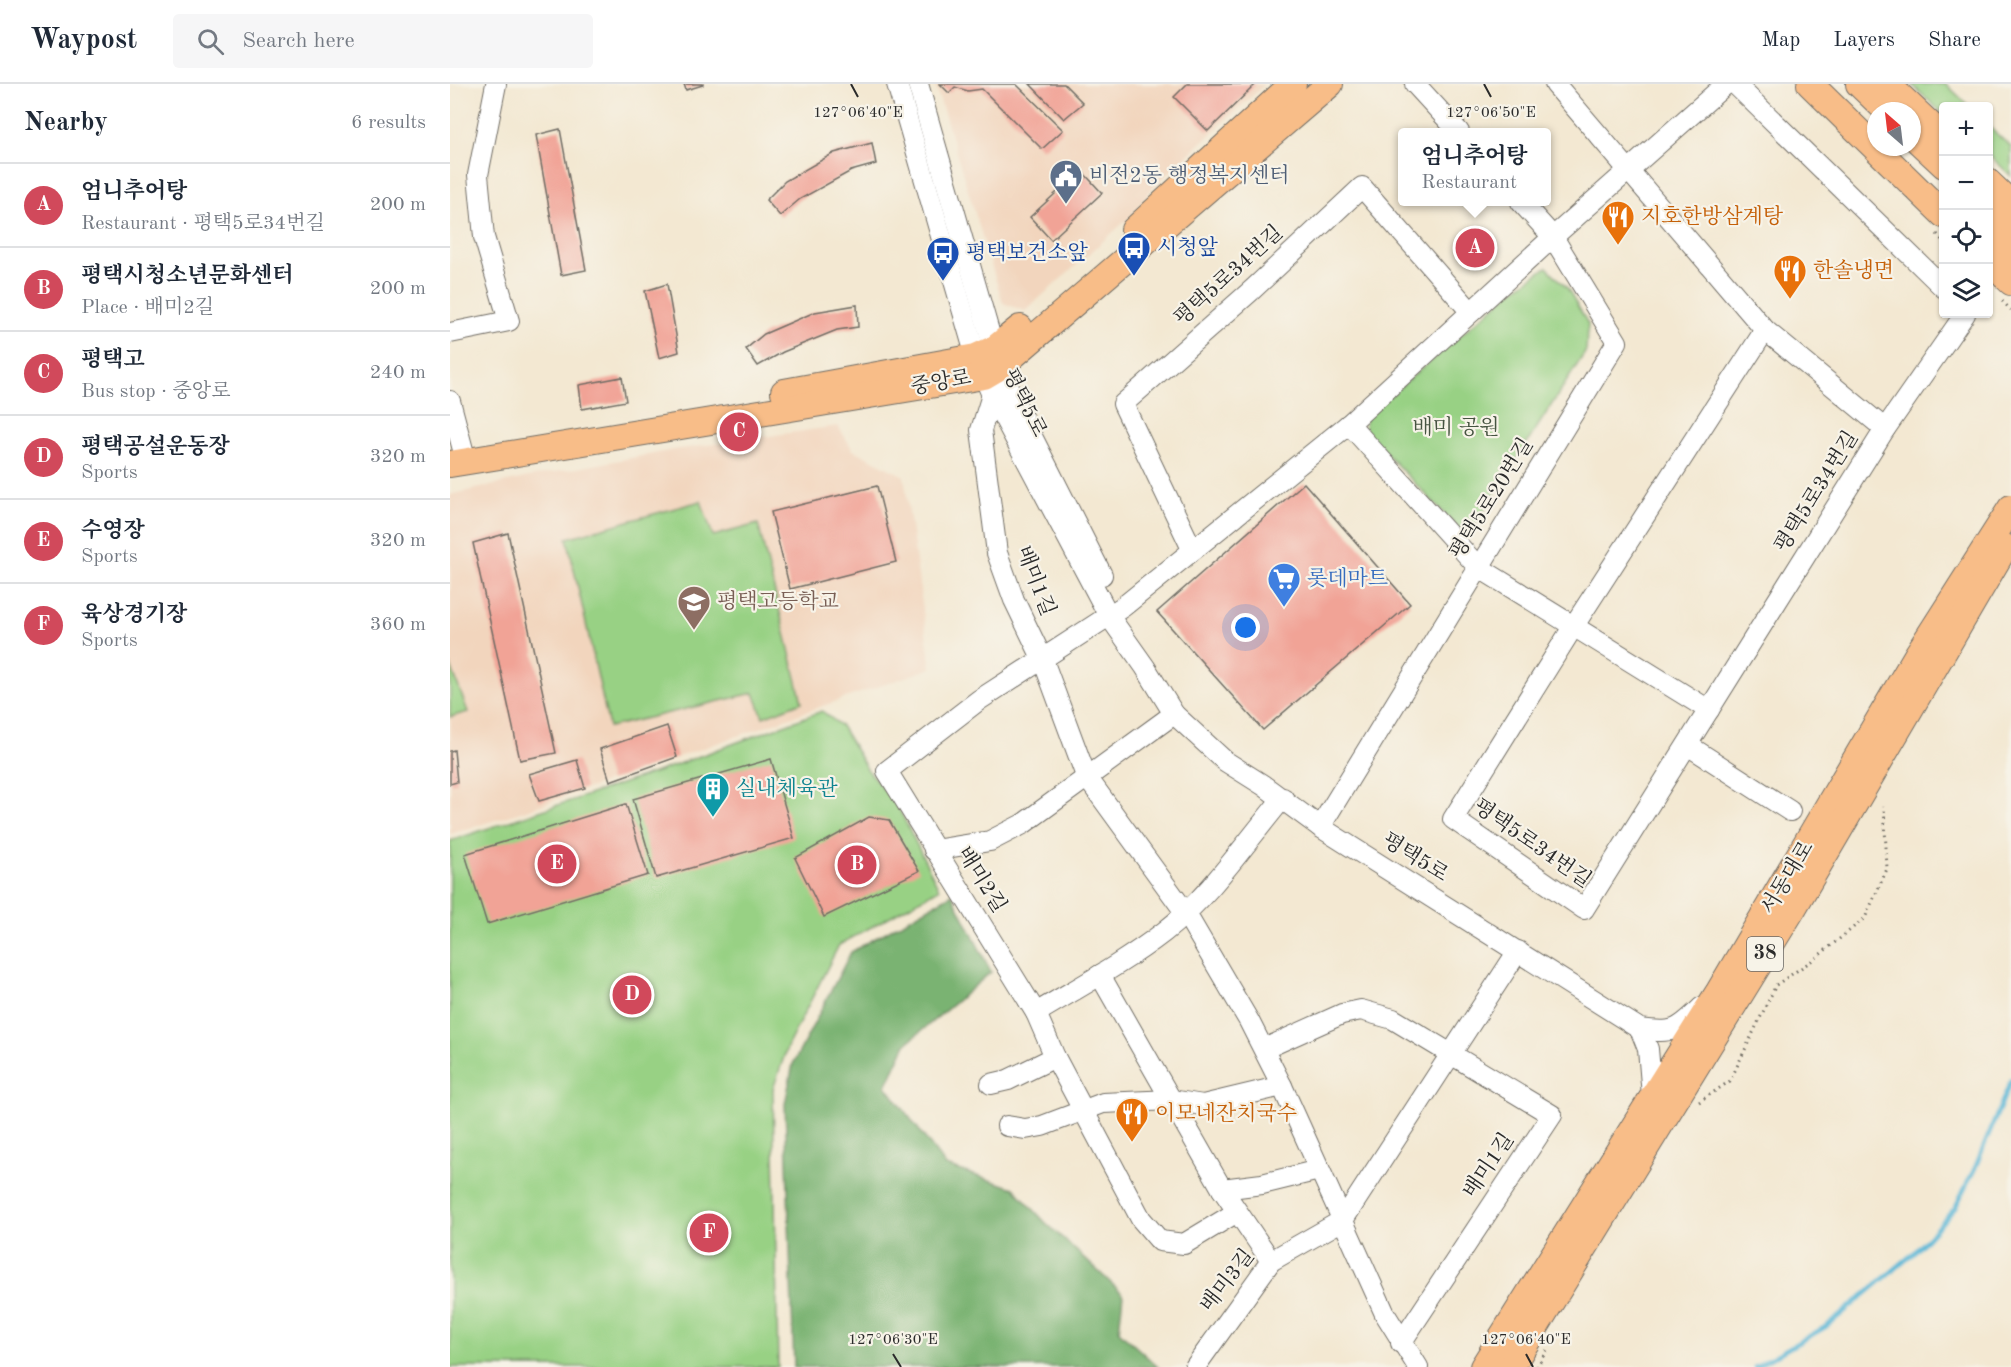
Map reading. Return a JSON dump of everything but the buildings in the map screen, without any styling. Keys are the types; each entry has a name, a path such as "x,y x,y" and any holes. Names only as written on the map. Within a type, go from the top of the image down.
{"main road":[{"name":"중앙로","path":"457,456 989,369 1293,84"},
{"path":"989,369 1330,84"},
{"path":"1810,84 1939,210"},
{"path":"1832,84 1867,118"},
{"path":"1859,84 1878,102"},
{"path":"1887,84 1939,133"},
{"path":"1921,143 1939,160"},
{"path":"1907,156 1939,186"},
{"path":"1993,186 2011,204"},
{"path":"1992,210 2011,229"},
{"path":"1993,239 2011,256"},
{"path":"1993,264 2011,282"},
{"name":"서동대로","path":"1483,1367 1718,993 1917,655 2011,508"},
{"name":"서동대로","path":"1511,1367 1794,907 2011,537"},
{"path":"1466,1367 1479,1345 1547,1265"}],"street":[{"path":"450,333 509,321 484,237 478,175 496,84"},
{"path":"1415,84 1455,128"},
{"name":"평택5로34번길","path":"1555,84 1765,330 1885,429 1709,710 1689,746 1584,909 1453,819 1573,627 1765,330"},
{"path":"1043,660 1109,616 1349,424 1553,237 1726,84"},
{"path":"1735,84 1939,283"},
{"path":"898,89 918,86 989,369 1011,395 1107,585 1109,616"},
{"name":"평택5로","path":"898,89 989,369 1109,616 1145,667 1174,714 1225,761 1283,798 1320,827 1640,1029"},
{"name":"평택5로34번길","path":"1192,549 1123,404 1252,290 1362,186 1471,312"},
{"name":"평택5로20번길","path":"1320,827 1617,342 1553,237 1525,206"},
{"path":"1885,429 1962,318"},
{"name":"배미1길","path":"989,369 981,430 997,553 1014,600 1043,660 1086,776 1185,912 1264,1049 1385,1314 1414,1366"},
{"path":"450,401 457,456"},
{"path":"1349,424 1478,567 1709,710"},
{"name":"배미2길","path":"1043,660 979,700 887,771 1036,1013 1054,1057 1141,1219 1160,1241 1184,1244 1237,1212"},
{"path":"934,850 990,842 1023,824 1174,714"},
{"path":"1689,746 1790,811"},
{"path":"1036,1013 1100,975 1164,931 1185,912 1283,798"},
{"path":"1342,1220 1518,951"},
{"path":"1100,975 1222,1189 1271,1262"},
{"path":"1640,1029 1658,1032 1679,1029 1718,993"},
{"name":"배미1길","path":"1264,1049 1342,1014 1361,1010 1393,1019 1552,1115 1401,1342"},
{"path":"1640,1029 1648,1049 1652,1096"},
{"path":"991,1084 1008,1080 1054,1057"},
{"path":"1007,1126 1025,1129 1042,1126 1103,1103 1171,1101 1203,1105 1282,1086"},
{"path":"1222,1189 1262,1184 1319,1170"},
{"name":"배미3길","path":"1194,1367 1271,1262 1342,1220"}],"path":[{"path":"1692,1111 1699,1101 1730,1081 1776,985 1817,957 1865,918 1887,869 1884,806"},
{"path":"1537,1367 1549,1346"}],"shaded area":[{"path":"935,84 1265,84 1152,188 1131,216 1025,311 1003,303"},
{"name":"평택고등학교","path":"838,426 853,450 904,476 931,668 521,812 450,834 450,495 529,477 674,450"}],"green space":[{"path":"1911,84 1946,84 1965,102 1939,102 1939,110"},
{"path":"1993,131 2011,147 2011,176 1993,159"},
{"name":"배미 공원","path":"1547,267 1568,289 1588,324 1586,351 1467,537 1365,432 1365,417 1512,291"},
{"path":"701,501 713,536 758,524 802,702 763,717 754,693 609,727 567,538"},
{"path":"450,664 468,712 450,717"},
{"path":"822,711 841,726 867,769 898,807 939,889 839,945 788,1045 773,1089 778,1367 450,1367 450,841 654,773"},
{"path":"952,894 991,972 906,1044 886,1086 946,1166 1014,1188 1045,1222 1123,1294 1119,1331 1158,1367 794,1367 785,1104 793,1064 851,952"}],"waterway":[{"path":"1755,1367 1827,1326 1914,1253 1955,1208 1975,1168 2011,1080"}],"place":[{"name":"비전2동 행정복지센터","path":"1066,205"},
{"name":"지호한방삼계탕","path":"1618,246"},
{"name":"엄니추어탕","path":"1475,248"},
{"name":"시청앞","path":"1134,277"},
{"name":"평택보건소앞","path":"943,282"},
{"name":"한솔냉면","path":"1790,300"},
{"name":"평택고","path":"739,432"},
{"name":"롯데마트","path":"1284,608"},
{"name":"평택고등학교","path":"694,631"},
{"name":"실내체육관","path":"713,818"},
{"name":"수영장","path":"557,864"},
{"name":"평택시청소년문화센터","path":"857,865"},
{"name":"평택공설운동장","path":"632,995"},
{"name":"이모네잔치국수","path":"1132,1143"},
{"name":"육상경기장","path":"709,1233"}]}
